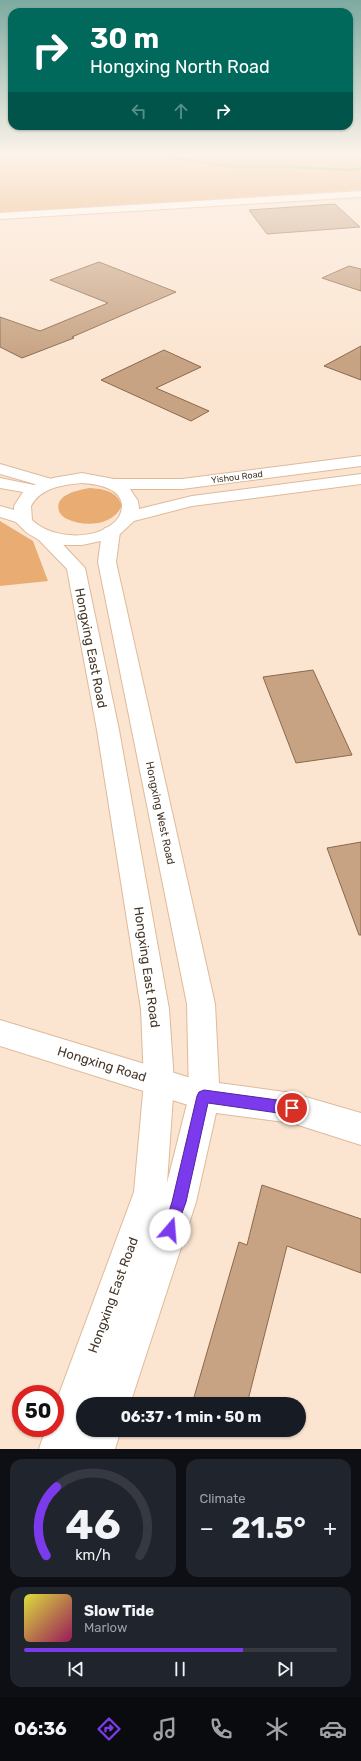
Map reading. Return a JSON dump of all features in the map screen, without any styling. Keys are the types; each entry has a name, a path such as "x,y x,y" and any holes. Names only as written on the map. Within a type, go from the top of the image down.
{"main road":[{"name":"Yishou Road","path":"113,484 182,484 361,461"},
{"path":"0,469 43,487"},
{"path":"0,511 33,527 61,540 80,540 111,532 122,525 129,517 132,507 130,499 123,491 113,484 82,478 65,479 43,487 26,499 22,509 33,527"},
{"name":"Yishou Road","path":"129,517 192,501 361,479"},
{"path":"0,483 43,487"},
{"name":"Hongxing East Road","path":"33,527 76,568 108,730 155,1009 159,1082 150,1192 58,1449"},
{"name":"Hongxing West Road","path":"111,532 106,562 201,1004 204,1096"},
{"path":"113,1397 179,1202 204,1096 292,1108 361,1129"},
{"path":"96,1449 100,1437"}],"street":[{"name":"Hongxing Road","path":"0,1033 204,1096"}],"shaded area":[{"path":"90,488 105,490 113,494 122,505 118,512 106,521 90,524 74,522 62,516 58,505 64,497 68,494"},
{"path":"0,521 33,541 48,581 0,586"}],"building":[{"path":"258,223 355,223 360,227 267,234"},
{"path":"99,262 176,292 72,337 74,338 22,358 0,347 0,317 40,331 108,303 50,280"},
{"path":"349,266 361,269 361,291 322,278"},
{"path":"361,346 361,380 324,366"},
{"path":"164,350 201,367 156,388 209,411 191,421 101,380"},
{"path":"313,670 352,755 296,763 263,677"},
{"path":"361,842 361,935 359,935 327,848"},
{"path":"262,1185 361,1219 361,1273 287,1246 249,1397 194,1397 239,1242 247,1245"}],"route":[{"path":"170,1230 179,1202 204,1096 292,1108"}]}
